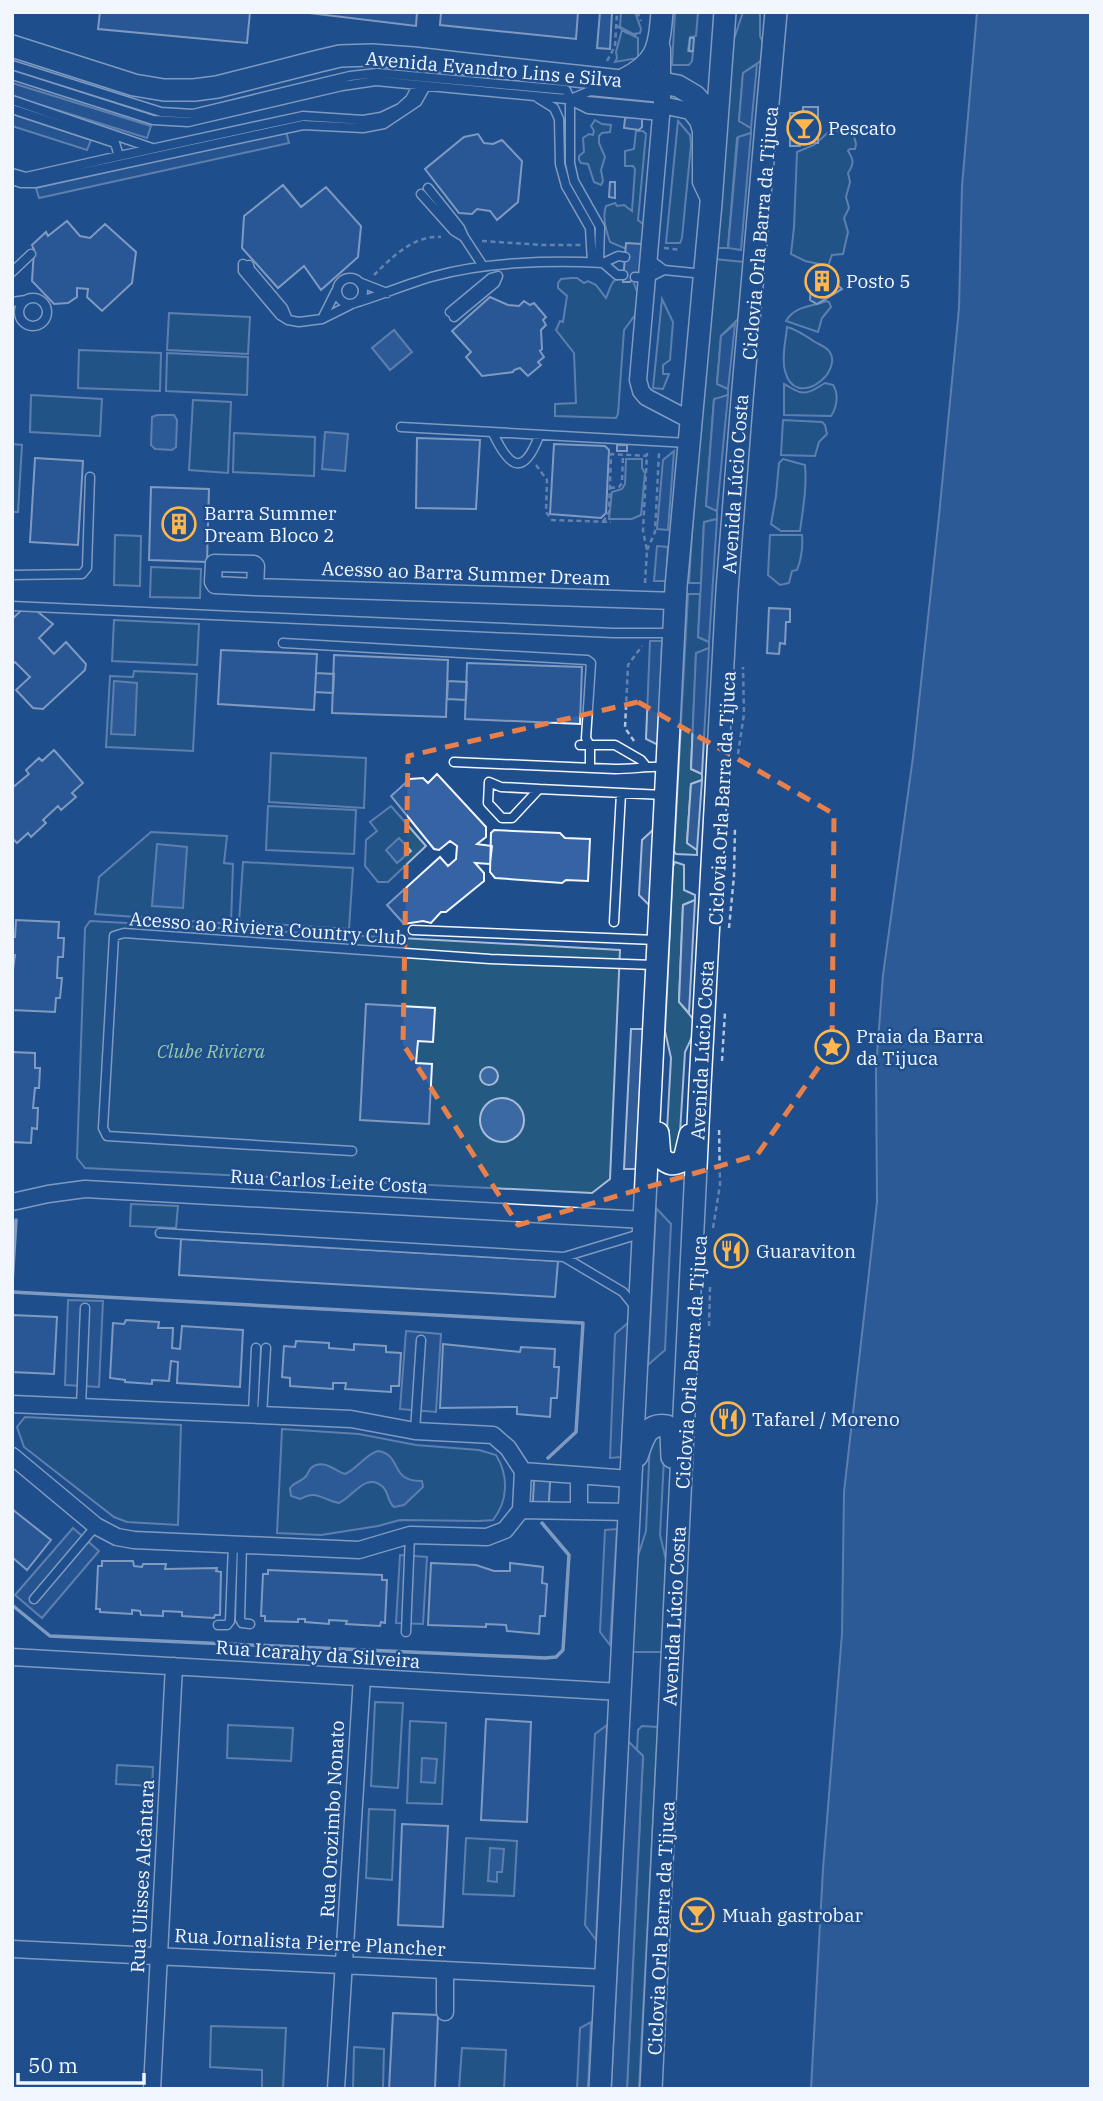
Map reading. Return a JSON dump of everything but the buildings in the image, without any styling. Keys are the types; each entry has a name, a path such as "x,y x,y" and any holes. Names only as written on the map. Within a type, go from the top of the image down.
{"main road":[{"path":"621,81 643,69 650,61 660,38 662,12"},
{"path":"600,2089 676,601 725,12"},
{"name":"Avenida Lúcio Costa","path":"651,2089 700,1085 729,563 776,13"},
{"name":"Avenida Evandro Lins e Silva","path":"12,46 134,85 164,90 217,87 340,56 372,55 621,81 661,102 678,86 695,96 706,108 716,126"},
{"path":"653,1068 660,1157 668,1164 684,1160 700,1085"},
{"path":"631,1475 645,1433 651,1427 667,1426 671,1433 678,1532"}],"street":[{"path":"660,38 661,102 642,277 638,386 646,397 690,420"},
{"path":"661,102 690,111 698,121 701,131 701,182 711,203"},
{"name":"Acesso ao Barra Summer Dream","path":"255,587 676,601"},
{"name":"Rua Carlos Leite Costa","path":"12,1202 85,1189 645,1226"},
{"path":"12,1404 351,1419 415,1431 493,1435 508,1448 523,1471 521,1510 505,1530 487,1537 410,1535 359,1550 134,1540 117,1537 96,1525 12,1456"},
{"path":"523,1471 579,1476 631,1475"},
{"path":"579,1476 579,1510"},
{"path":"521,1510 629,1512"},
{"name":"Rua Icarahy da Silveira","path":"12,1657 620,1692"},
{"name":"Rua Ulisses Alcântara","path":"152,2089 174,1666"},
{"name":"Rua Orozimbo Nonato","path":"337,2089 362,1677"},
{"name":"Rua Jornalista Pierre Plancher","path":"12,1949 606,1978"},
{"path":"445,1969 445,2012"}],"lane":[{"path":"12,65 161,112 193,114 350,76 377,73 566,90 570,99 570,163 574,181 600,227 598,263"},
{"path":"12,75 153,120 173,122 188,122 342,86 376,81 570,99 588,109 661,102"},
{"path":"12,173 26,177 303,116 362,120 381,117 400,108 422,86"},
{"path":"12,180 35,183 303,125 363,128 384,124 417,102 422,86"},
{"path":"570,99 590,91 661,102"},
{"path":"535,96 554,108 559,120 560,164 566,186 590,228 598,263 617,275 624,275"},
{"path":"12,100 152,148"},
{"path":"12,109 116,143 118,156"},
{"path":"425,191 454,232 464,237 483,266"},
{"path":"12,272 32,254"},
{"path":"246,265 243,271 280,315 299,322 322,319 354,303 434,276 483,266 598,263 618,256 625,257"},
{"path":"645,258 664,270"},
{"path":"452,315 495,283 498,276 514,264"},
{"path":"642,277 664,270 704,274"},
{"path":"322,319 342,280 351,278 387,293"},
{"path":"354,303 363,290 359,282"},
{"path":"336,292 342,302 354,303"},
{"path":"12,302 35,299 46,306 47,315 38,326 29,326 12,310"},
{"path":"22,320 19,311 26,300"},
{"path":"401,427 688,443"},
{"path":"493,433 506,458 520,463 531,456 539,436"},
{"path":"12,575 82,574 87,568 90,477"},
{"path":"12,606 675,633"},
{"path":"283,643 587,660 591,663 586,737 590,746 590,768"},
{"path":"580,745 615,745 643,762 668,767"},
{"path":"454,762 629,769 643,762"},
{"path":"539,789 512,818 502,818 488,803 489,782 501,787 667,795"},
{"path":"614,922 621,793"},
{"path":"413,930 659,940"},
{"name":"Acesso ao Riviera Country Club","path":"352,1151 107,1136 103,1128 114,936 124,933 477,958 657,965"},
{"path":"160,1233 564,1257 645,1226"},
{"path":"564,1257 623,1293 632,1301 640,1315"},
{"path":"81,1407 85,1308"},
{"path":"415,1431 421,1340"},
{"path":"256,1348 257,1415"},
{"path":"257,1415 266,1348"},
{"path":"34,1599 96,1525"},
{"path":"406,1632 410,1535"},
{"path":"237,1545 240,1619 242,1623 250,1624"},
{"path":"218,1625 227,1625 230,1621 237,1545"}],"path":[{"path":"595,78 611,55 618,13"},
{"path":"617,26 629,34 660,38"},
{"path":"644,600 647,550 643,531 647,441"},
{"path":"647,550 655,532 660,442"},
{"path":"603,522 609,512 611,454 647,456"},
{"path":"610,488 619,487 622,483 623,455"},
{"path":"531,456 547,480 546,512 552,520 611,523"},
{"path":"643,762 640,748 625,728 628,665 653,633"},
{"name":"Ciclovia Orla Barra da Tijuca","path":"738,757 744,714 743,659"},
{"name":"Ciclovia Orla Barra da Tijuca","path":"729,929 735,827"},
{"path":"722,1060 724,1013"},
{"name":"Ciclovia Orla Barra da Tijuca","path":"712,1235 720,1185 718,1120"},
{"name":"Ciclovia Orla Barra da Tijuca","path":"708,1332 710,1282"}],"highlighted area":[{"path":"638,702 834,814 832,1048 757,1155 518,1225 403,1044 408,756"}],"green space":[{"path":"621,12 635,12 640,33 633,34 620,27"},
{"path":"675,12 698,12 696,36 690,37 688,51 693,52 689,65 672,65"},
{"path":"743,12 760,12 762,60 743,73 739,121 751,128 751,133 737,138 728,248 714,248 733,42"},
{"path":"622,30 638,38 638,58 615,62 616,52"},
{"path":"595,120 611,125 610,132 599,136 605,157 601,170 601,185 594,182 588,164 579,160 579,156 584,152 583,138 589,134 593,135 591,126"},
{"path":"678,121 690,135 691,145 682,238 680,243 666,243"},
{"path":"832,129 854,136 856,144 855,149 848,151 852,162 848,173 850,182 846,197 849,208 844,218 848,232 843,254 832,255 828,266 805,261 791,254 797,152 814,145"},
{"path":"636,131 646,134 638,220 644,225 649,241 631,251 610,242 604,215 606,206 615,203 632,211 635,169 633,166 625,166 625,151 634,149"},
{"path":"714,259 744,262 739,318 721,336 717,384 728,389 728,395 714,400 706,506 717,511 717,519 704,522 701,583 689,583 698,434"},
{"path":"577,278 584,283 588,281 596,285 606,298 614,281 632,278 640,300 635,315 624,330 616,418 555,416 555,404 576,403 574,353 556,330 560,321 563,322 567,296 558,288 558,283 561,279"},
{"path":"662,299 673,322 670,360 663,365 663,374 669,374 663,389 653,388"},
{"path":"826,301 831,307 822,318 818,332 786,321 799,309"},
{"path":"169,313 250,317 248,354 167,350"},
{"path":"787,327 802,333 829,351 832,360 830,369 817,384 808,388 798,388 790,382 785,371 783,360"},
{"path":"79,350 161,353 160,391 78,388"},
{"path":"167,353 248,357 247,395 166,391"},
{"path":"825,383 833,385 837,396 831,416 784,415 784,384 803,393"},
{"path":"31,395 102,399 100,436 30,432"},
{"path":"193,400 231,402 228,473 189,470"},
{"path":"783,420 822,422 825,425 827,434 819,442 815,456 781,455"},
{"path":"234,433 315,437 314,476 233,472"},
{"path":"12,444 22,445 18,512 12,512"},
{"path":"626,459 642,459 645,473 641,515 632,519 609,519 612,492 622,489 625,484"},
{"path":"783,459 805,465 800,531 781,531 771,524 779,463"},
{"path":"115,535 141,536 140,586 114,585"},
{"path":"770,535 802,535 800,562 797,570 792,571 789,583 780,585 768,575"},
{"path":"151,567 201,569 200,598 150,597"},
{"path":"688,594 700,594 698,637 709,642 709,648 696,654 691,769 702,774 702,780 691,784 687,843 697,850 697,855 676,854 674,851"},
{"path":"114,620 199,624 197,665 112,661"},
{"path":"134,671 197,674 193,751 106,747 110,676 133,677"},
{"path":"271,753 366,758 364,808 269,802"},
{"path":"268,806 356,810 354,854 266,850"},
{"path":"391,806 426,846 388,882 378,882 365,866 366,840 377,831 370,822"},
{"path":"151,832 227,836 224,863 233,864 231,924 95,914 99,877"},
{"path":"243,862 353,868 349,929 239,922"},
{"path":"675,862 684,865 684,890 695,895 695,900 683,905 679,1002 694,1020 692,1037 685,1052 679,1149 675,1154 669,1154 666,1149 671,1058 665,1031"},
{"name":"Clube Riviera","path":"90,921 620,950 610,1179 592,1193 85,1168 77,1158 85,928"},
{"path":"131,1204 178,1206 176,1228 130,1226"},
{"path":"25,1417 181,1425 178,1525 127,1522 114,1517 24,1447 17,1427"},
{"path":"282,1429 359,1434 416,1445 479,1450 496,1455 505,1480 502,1505 493,1520 400,1520 321,1535 277,1533"},
{"path":"655,1435 662,1436 665,1440 660,1535 666,1560 662,1652 632,1652 637,1559 646,1531 650,1440"},
{"path":"375,1702 403,1703 398,1788 371,1786"},
{"path":"410,1721 446,1723 442,1804 407,1803"},
{"path":"228,1725 293,1728 291,1761 227,1758"},
{"path":"642,1726 658,1727 639,2089 627,2089 643,1756 637,1750 638,1730"},
{"path":"117,1765 153,1767 152,1786 116,1784"},
{"path":"369,1809 395,1810 392,1880 366,1878"},
{"path":"466,1838 517,1841 514,1896 463,1894"},
{"path":"211,2026 286,2028 283,2089 262,2089 262,2070 210,2067"},
{"path":"354,2047 384,2049 383,2089 353,2089"},
{"path":"462,2048 506,2050 504,2089 459,2089"}],"shaded area":[{"path":"977,12 1091,12 1091,2089 811,2089 823,1869 842,1634 844,1492 877,1202 876,1068 883,975 913,757 939,516 959,308 962,186"},
{"path":"757,64 751,128 739,121 743,73"},
{"path":"12,83 151,126 147,138 12,96"},
{"path":"12,114 91,140 87,150 12,126"},
{"path":"286,131 289,143 39,198 36,188"},
{"path":"751,133 741,250 728,248 738,137"},
{"path":"735,324 728,389 717,384 721,336"},
{"path":"394,330 412,352 390,370 372,348"},
{"path":"728,395 717,511 706,506 714,399"},
{"path":"174,415 177,420 176,447 172,450 155,449 151,445 152,417"},
{"path":"325,432 348,434 345,471 322,469"},
{"path":"674,451 668,530 657,529 663,460"},
{"path":"717,519 709,642 698,637 704,522"},
{"path":"657,546 668,547 666,581 654,581"},
{"path":"650,641 662,641 658,745 646,739"},
{"path":"709,648 702,774 691,769 696,653"},
{"path":"114,681 137,683 135,735 111,734"},
{"path":"702,780 697,850 687,843 691,784"},
{"path":"654,829 650,906 639,895 642,840"},
{"path":"399,838 411,851 397,863 386,850"},
{"path":"157,844 187,847 183,908 152,906"},
{"path":"695,900 689,1013 679,1002 683,905"},
{"path":"631,1029 644,1029 637,1169 624,1169"},
{"path":"489,1067 495,1070 498,1076 495,1082 489,1085 483,1082 480,1076 483,1070"},
{"path":"502,1098 518,1104 524,1120 518,1136 502,1142 486,1136 480,1120 486,1104"},
{"path":"656,1208 671,1224 665,1350 648,1365"},
{"path":"68,1300 103,1301 99,1387 65,1385"},
{"path":"629,1322 621,1457 610,1458 615,1334"},
{"path":"406,1331 441,1334 436,1412 400,1409"},
{"path":"378,1451 386,1453 405,1477 422,1481 423,1487 404,1505 394,1507 383,1487 371,1482 365,1483 339,1503 316,1495 300,1499 291,1496 290,1488 315,1465 324,1465 345,1474"},
{"path":"73,1528 99,1551 42,1618 15,1595"},
{"path":"617,1529 610,1645 600,1632 605,1530"},
{"path":"400,1555 427,1557 423,1624 396,1623"},
{"path":"607,1725 596,1940 585,1925 595,1734"},
{"path":"628,1741 643,1756 627,2089 611,2089"},
{"path":"422,1758 437,1759 435,1783 421,1782"},
{"path":"490,1848 504,1849 502,1872 497,1872 497,1882 488,1881"},
{"path":"591,2022 588,2089 577,2089 580,2028"}],"wall":[{"path":"12,1283 16,1220"},
{"path":"12,1292 583,1323 576,1432 548,1458"},
{"path":"12,1605 50,1636 556,1657 563,1650 569,1555 542,1523"}],"place":[{"name":"Pescato","path":"804,128"},
{"name":"Posto 5","path":"822,281"},
{"name":"Barra Summer Dream Bloco 2","path":"179,524"},
{"name":"Praia da Barra da Tijuca","path":"832,1047"},
{"name":"Guaraviton","path":"731,1251"},
{"name":"Tafarel / Moreno","path":"728,1419"},
{"name":"Muah gastrobar","path":"697,1915"}]}
